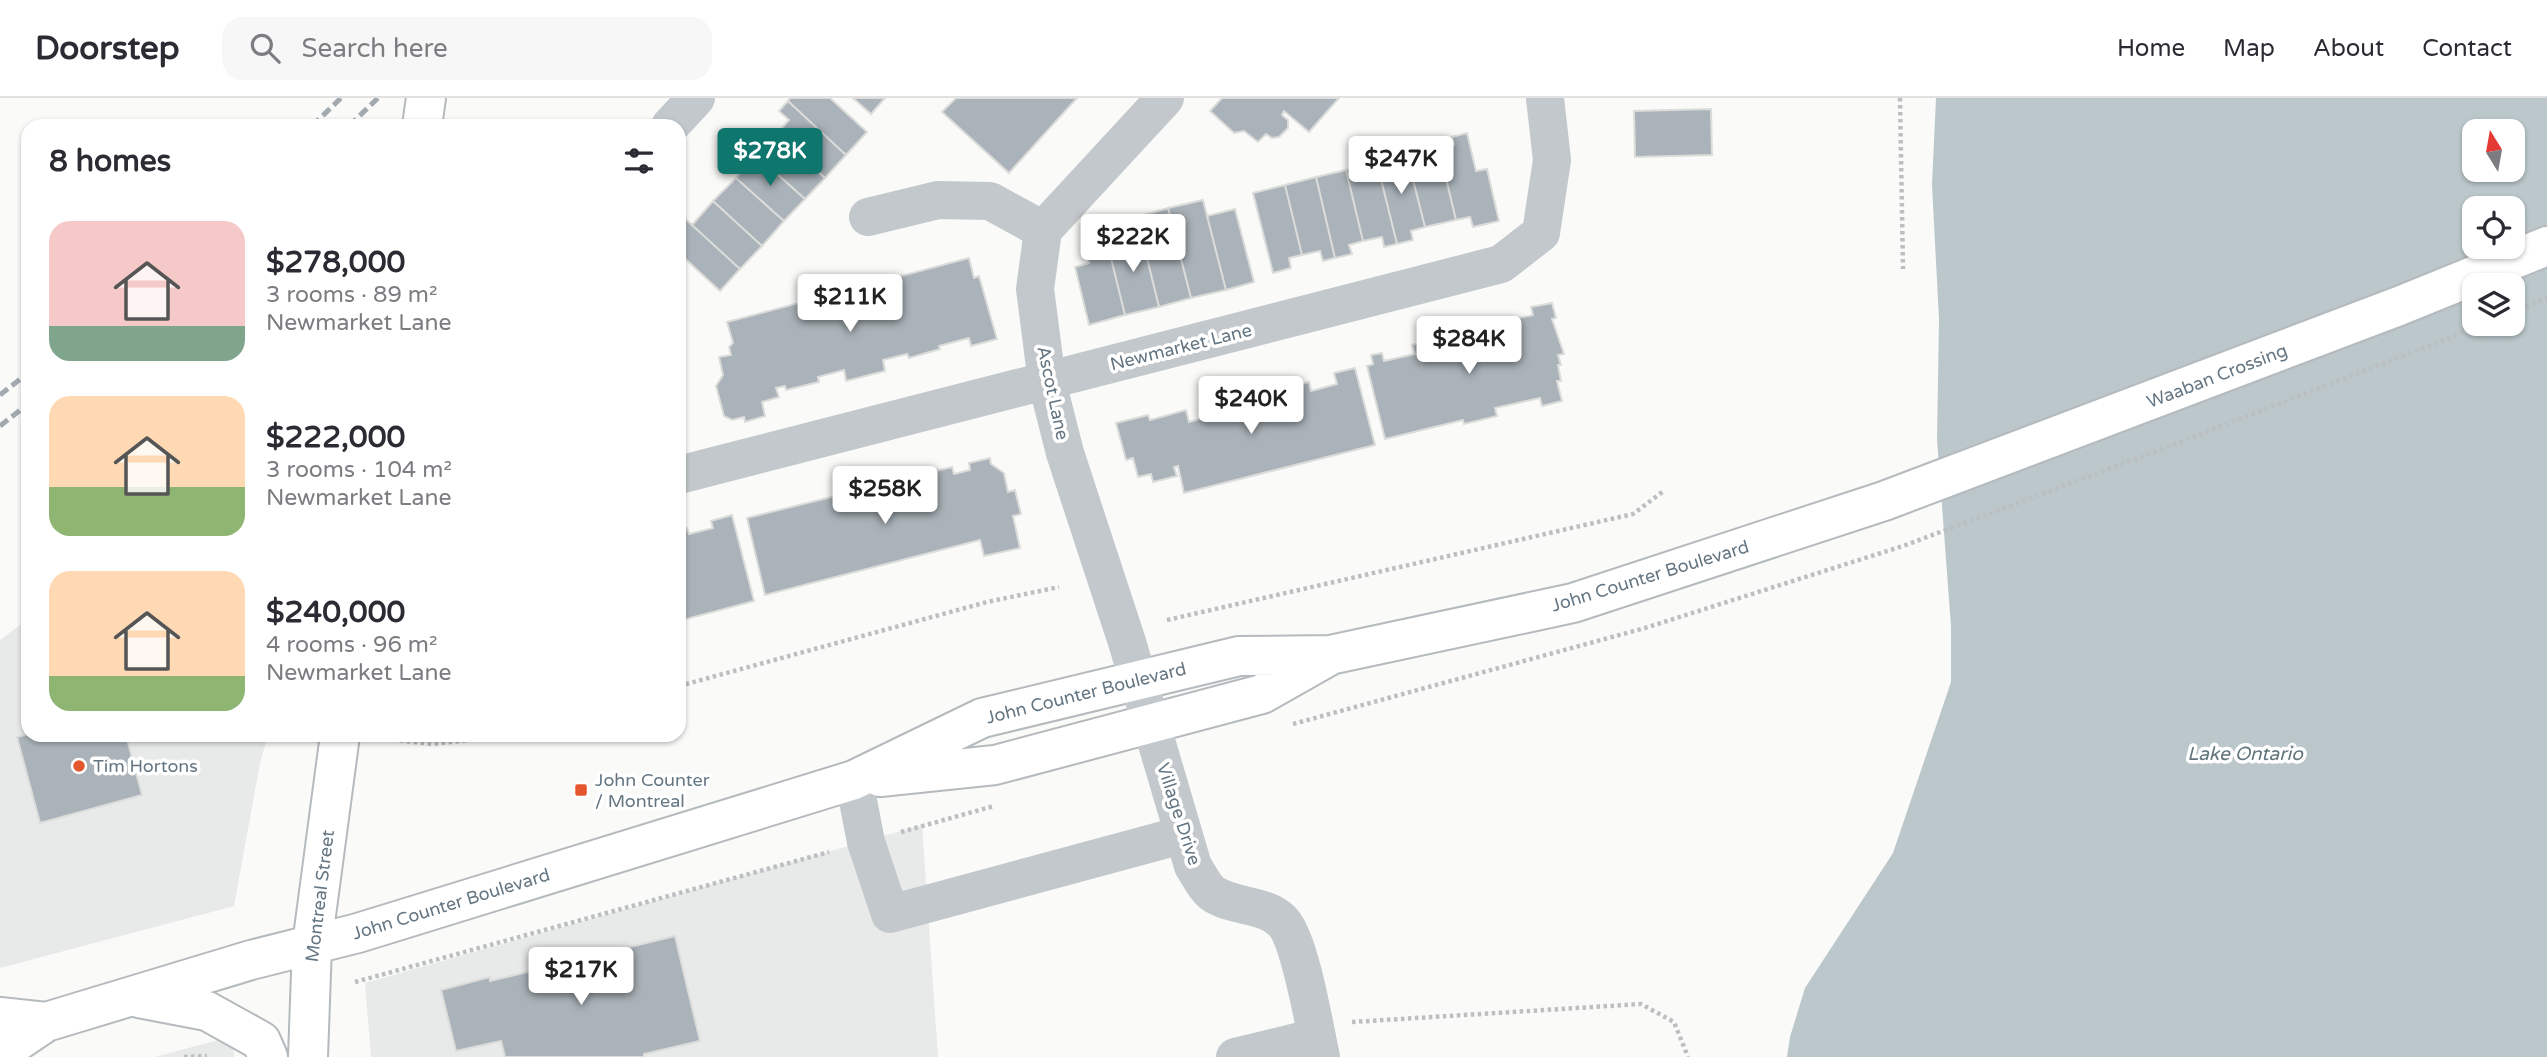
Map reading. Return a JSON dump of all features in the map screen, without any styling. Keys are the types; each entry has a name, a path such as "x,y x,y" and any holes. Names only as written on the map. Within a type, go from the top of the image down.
{"main road":[{"path":"423,119 426,98"},
{"name":"Waaban Crossing","path":"1884,501 2399,306 2547,246"},
{"name":"John Counter Boulevard","path":"0,1053 46,1022 251,960 312,945 854,780 982,718 1239,656 1330,655 1573,603 1884,501"},
{"name":"John Counter Boulevard","path":"854,780 995,765 1262,694 1330,655"},
{"name":"Montreal Street","path":"308,1057 312,945 339,742"},
{"path":"134,996 207,1011 261,1041 268,1057"},
{"name":"John Counter Boulevard","path":"0,1017 46,1022"}],"street":[{"path":"676,119 696,98"},
{"path":"868,217 938,200 990,201 1043,230 1165,98"},
{"name":"Newmarket Lane","path":"686,473 1502,264 1541,233 1552,160 1545,98"},
{"name":"Ascot Lane","path":"1043,230 1035,289 1047,382 1080,500 1151,723"},
{"name":"Village Drive","path":"1151,723 1193,866 1210,891 1231,903 1258,908 1283,922 1295,946 1326,1039"},
{"path":"854,780 866,842 890,915 1182,835"},
{"path":"1235,1057 1326,1039"}],"path":[{"path":"1900,98 1903,269"},
{"path":"2525,307 2547,298"},
{"path":"1280,727 1646,628 1903,546 2462,333"},
{"path":"1167,620 1633,514 1665,490"},
{"path":"686,684 987,602 1059,587"},
{"path":"414,742 450,742"},
{"path":"355,982 996,806"},
{"path":"1326,1039 1641,1003 1674,1021 1688,1057"},
{"path":"184,1057 215,1057"}],"shaded area":[{"path":"21,624 21,742 266,742 234,906 0,968 0,640"},
{"path":"922,825 938,1057 371,1057 365,983"},
{"path":"233,1036 234,1057 155,1057"}],"water":[{"name":"Lake Ontario","path":"1936,98 2547,98 2547,1057 1787,1057 1790,1037 1805,988 1893,853 1951,682 1951,626 1937,439 1939,319 1932,185"}],"building":[{"path":"790,98 830,98 867,132 846,155 788,101"},
{"path":"853,98 885,98 871,114"},
{"path":"956,98 1077,98 1009,173 942,112"},
{"path":"1222,98 1339,98 1309,132 1284,111 1282,115 1288,120 1288,128 1279,137 1272,138 1266,134 1258,142 1244,131 1234,133 1210,111"},
{"path":"788,101 846,155 825,178 777,134 789,120 779,111"},
{"path":"1711,109 1712,155 1635,157 1634,111"},
{"path":"1467,133 1476,171 1487,169 1499,221 1473,227 1470,217 1456,220 1439,149 1454,145 1452,137"},
{"path":"777,134 825,178 805,199 756,155"},
{"path":"1423,144 1425,153 1439,149 1456,220 1425,227 1405,148"},
{"path":"1405,148 1425,227 1411,231 1413,240 1397,244 1377,163 1395,159 1393,151"},
{"path":"756,155 805,199 784,221 736,178"},
{"path":"1377,163 1397,244 1384,247 1382,237 1363,241 1346,170"},
{"path":"1346,170 1363,241 1349,245 1352,254 1335,258 1316,177"},
{"path":"1316,177 1335,258 1323,261 1320,251 1302,255 1285,185"},
{"path":"736,178 784,221 762,246 713,201"},
{"path":"1285,185 1302,255 1289,258 1291,268 1273,273 1253,193"},
{"path":"1203,200 1226,290 1191,298 1168,208"},
{"path":"713,201 762,246 740,269 692,225"},
{"path":"1168,208 1191,298 1159,307 1137,217"},
{"path":"1235,209 1254,282 1226,290 1207,216"},
{"path":"686,220 740,269 720,291 686,259"},
{"path":"1141,234 1159,307 1125,315 1107,242"},
{"path":"1107,242 1125,315 1089,325 1075,267 1089,263 1085,248"},
{"path":"969,258 974,278 979,276 997,339 971,346 969,338 909,358 907,354 883,360 885,371 846,381 844,370 818,377 819,382 786,390 785,386 776,388 779,397 762,402 765,416 745,422 744,417 732,420 724,416 716,386 723,375 719,357 731,355 729,347 733,343 727,322"},
{"path":"1552,303 1556,318 1552,319 1564,354 1558,355 1561,381 1557,381 1562,401 1542,406 1540,398 1495,408 1497,416 1464,424 1463,420 1385,439 1367,366 1373,364 1371,355 1382,353 1384,361 1415,354 1412,345 1440,338 1441,344 1494,331 1493,324 1533,315 1531,307"},
{"path":"1355,368 1375,445 1184,493 1178,466 1174,467 1177,476 1153,482 1151,474 1138,477 1133,458 1126,460 1116,423 1148,415 1150,420 1186,410 1189,422 1214,415 1211,406 1232,400 1235,411 1290,397 1288,387 1309,382 1311,391 1337,384 1334,373"},
{"path":"990,458 991,464 1004,473 1008,492 1015,490 1021,514 1013,516 1020,548 984,556 980,540 765,595 747,518 952,467 954,474 970,470 969,463"},
{"path":"732,515 754,601 686,619 686,528 689,534 713,528 711,521"},
{"name":"Tim Hortons","path":"21,736 21,742 128,742 142,795 40,823 17,737"},
{"path":"675,936 700,1041 644,1054 644,1057 505,1057 501,1041 456,1051 441,990 490,977 490,981"}],"railway":[{"path":"319,119 341,98"},
{"path":"356,119 378,98"},
{"path":"0,395 21,378"},
{"path":"0,426 21,410"}],"place":[{"name":"Tim Hortons","path":"79,766"},
{"name":"John Counter / Montreal","path":"581,790"}]}
